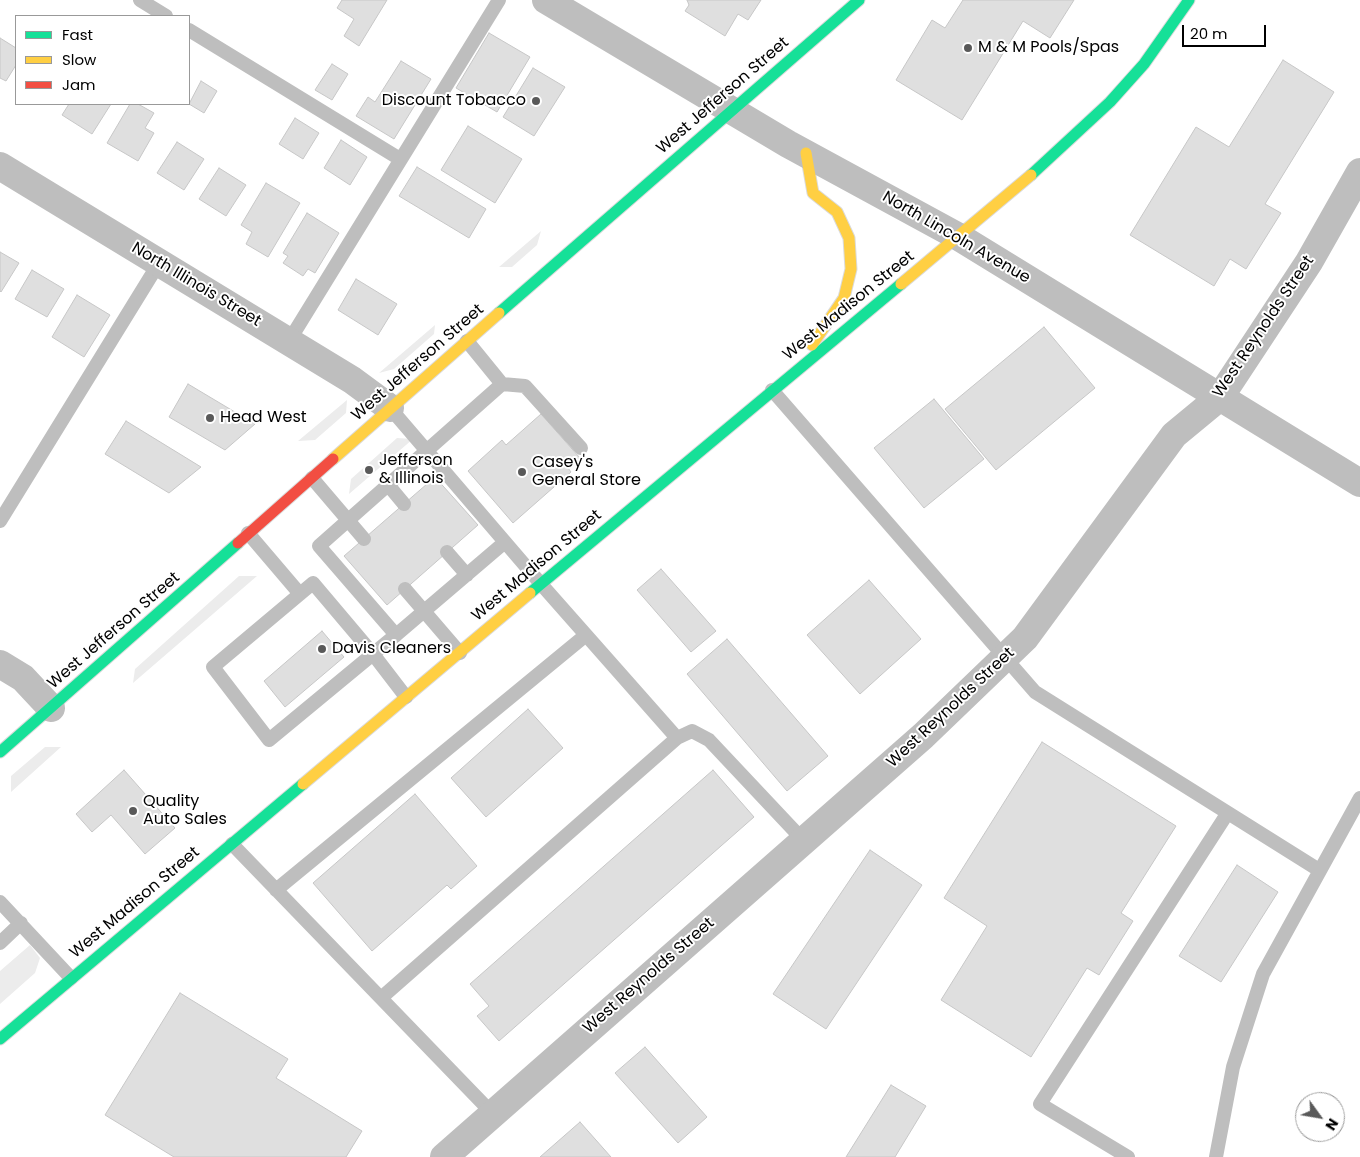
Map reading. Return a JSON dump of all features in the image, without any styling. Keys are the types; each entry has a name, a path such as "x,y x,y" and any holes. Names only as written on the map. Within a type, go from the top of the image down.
{"main road":[{"name":"West Jefferson Street","path":"0,752 390,408 859,0"},
{"name":"West Madison Street","path":"0,1039 793,372 959,237 1110,102 1144,64 1189,0"},
{"path":"793,372 844,298 851,269 849,238 838,212 813,193 806,153"}],"street":[{"name":"North Lincoln Avenue","path":"546,0 732,111 959,237 1360,483"},
{"name":"North Illinois Street","path":"0,166 360,384 390,408"},
{"name":"West Reynolds Street","path":"444,1157 923,736 1004,660 1048,609 1174,435 1220,397 1309,262 1360,172"},
{"path":"0,664 23,678 51,708"}],"lane":[{"path":"140,0 164,15"},
{"path":"289,341 499,0"},
{"path":"190,31 400,159"},
{"path":"0,521 159,263"},
{"path":"467,341 502,384 525,386 581,448"},
{"path":"396,635 320,546 502,384"},
{"path":"772,390 1004,660 1035,692 1226,814 1319,870"},
{"path":"390,408 541,584 677,738"},
{"path":"312,478 364,539"},
{"path":"389,486 404,504"},
{"path":"248,533 300,594"},
{"path":"406,697 373,654 313,583 213,667 269,740 373,654 396,635 505,542"},
{"path":"447,552 467,575"},
{"path":"405,589 460,653"},
{"path":"276,890 586,635"},
{"path":"381,998 677,738 692,731 709,740 804,840"},
{"path":"1216,1157 1232,1067 1263,974 1360,798"},
{"path":"1128,1157 1040,1104 1226,814"},
{"path":"232,844 492,1113"},
{"path":"0,902 71,978"},
{"path":"0,943 21,923"}],"shaded area":[{"path":"541,231 537,245 512,267 499,267"},
{"path":"435,325 434,334 394,369 379,373"},
{"path":"347,400 346,413 315,440 298,441"},
{"path":"397,438 413,439 349,494 351,479"},
{"path":"239,576 257,576 133,683 135,669"},
{"path":"45,747 61,747 11,792 11,776"},
{"path":"30,945 40,958 35,973 0,1004 0,971"}],"building":[{"path":"342,0 387,0 359,46 344,36 354,19 337,8"},
{"path":"687,0 761,0 748,20 738,14 725,36 685,11 689,5"},
{"path":"963,0 1074,0 1050,38 1023,21 962,120 896,80 932,20 945,28"},
{"path":"489,33 530,57 497,112 456,88"},
{"path":"0,38 15,47 15,67 6,81 0,78"},
{"path":"1283,60 1334,92 1265,204 1281,213 1246,269 1230,259 1214,286 1130,235 1196,127 1229,147"},
{"path":"401,61 431,79 394,139 356,116 368,97 375,102"},
{"path":"332,64 348,74 332,100 315,90"},
{"path":"533,68 565,87 534,136 503,117"},
{"path":"201,81 217,91 204,113 190,105"},
{"path":"68,105 110,105 92,134 62,115"},
{"path":"129,105 140,105 154,113 145,128 154,133 138,161 107,143"},
{"path":"295,118 319,133 303,159 279,144"},
{"path":"468,126 522,159 495,203 441,170"},
{"path":"341,140 367,157 350,185 324,168"},
{"path":"177,142 204,159 184,190 157,173"},
{"path":"417,167 486,209 469,238 399,196"},
{"path":"219,168 246,185 226,216 199,199"},
{"path":"266,183 300,203 268,257 246,244 252,232 241,225"},
{"path":"307,213 339,233 315,273 308,269 303,276 283,263 288,256 283,253"},
{"path":"0,252 19,263 1,292 0,291"},
{"path":"32,270 64,289 47,317 15,299"},
{"path":"356,279 397,304 378,335 338,310"},
{"path":"77,295 110,315 84,357 52,337"},
{"path":"1044,327 1095,388 996,470 945,409"},
{"path":"188,384 255,424 225,450 169,417"},
{"path":"934,399 984,459 924,508 874,448"},
{"path":"541,414 580,458 568,468 571,472 513,523 468,471 502,440 506,445"},
{"path":"126,421 201,467 169,493 105,454"},
{"path":"435,477 478,525 387,605 344,556"},
{"path":"661,569 716,631 691,652 637,590"},
{"path":"869,580 921,639 860,694 807,635"},
{"path":"322,631 344,657 285,707 264,681"},
{"path":"727,639 828,756 787,791 687,674"},
{"path":"528,709 563,748 486,817 451,778"},
{"path":"1042,742 1176,826 1121,913 1133,921 1099,975 1087,968 1031,1057 941,1000 987,926 944,898"},
{"path":"124,770 175,828 145,854 111,815 92,832 76,814"},
{"path":"713,770 754,817 499,1041 477,1016 489,1006 470,984"},
{"path":"415,794 477,866 451,889 447,885 372,951 313,883"},
{"path":"870,850 922,885 826,1029 773,994"},
{"path":"1237,865 1278,892 1221,982 1179,956"},
{"path":"180,993 288,1059 276,1078 362,1131 346,1157 174,1157 105,1115"},
{"path":"645,1047 707,1117 678,1143 615,1073"},
{"path":"891,1085 926,1106 895,1157 846,1157"},
{"path":"580,1122 611,1157 540,1157"}],"traffic: fast":[{"path":"499,313 859,0"},
{"path":"1031,175 1110,102 1144,64 1189,0"},
{"path":"530,593 901,284"},
{"path":"0,752 238,543"},
{"path":"0,1039 303,784"}],"traffic: slow":[{"path":"806,153 813,193 837,212 849,238 851,269 844,298 812,345"},
{"path":"901,284 1031,175"},
{"path":"333,459 499,313"},
{"path":"303,784 530,593"}],"traffic: jam":[{"path":"238,543 333,459"}],"place":[{"name":"M & M Pools/Spas","path":"968,48"},
{"name":"Discount Tobacco","path":"536,101"},
{"name":"Head West","path":"210,418"},
{"name":"Jefferson & Illinois","path":"369,470"},
{"name":"Casey's General Store","path":"522,472"},
{"name":"Davis Cleaners","path":"322,649"},
{"name":"Quality Auto Sales","path":"133,811"}]}
